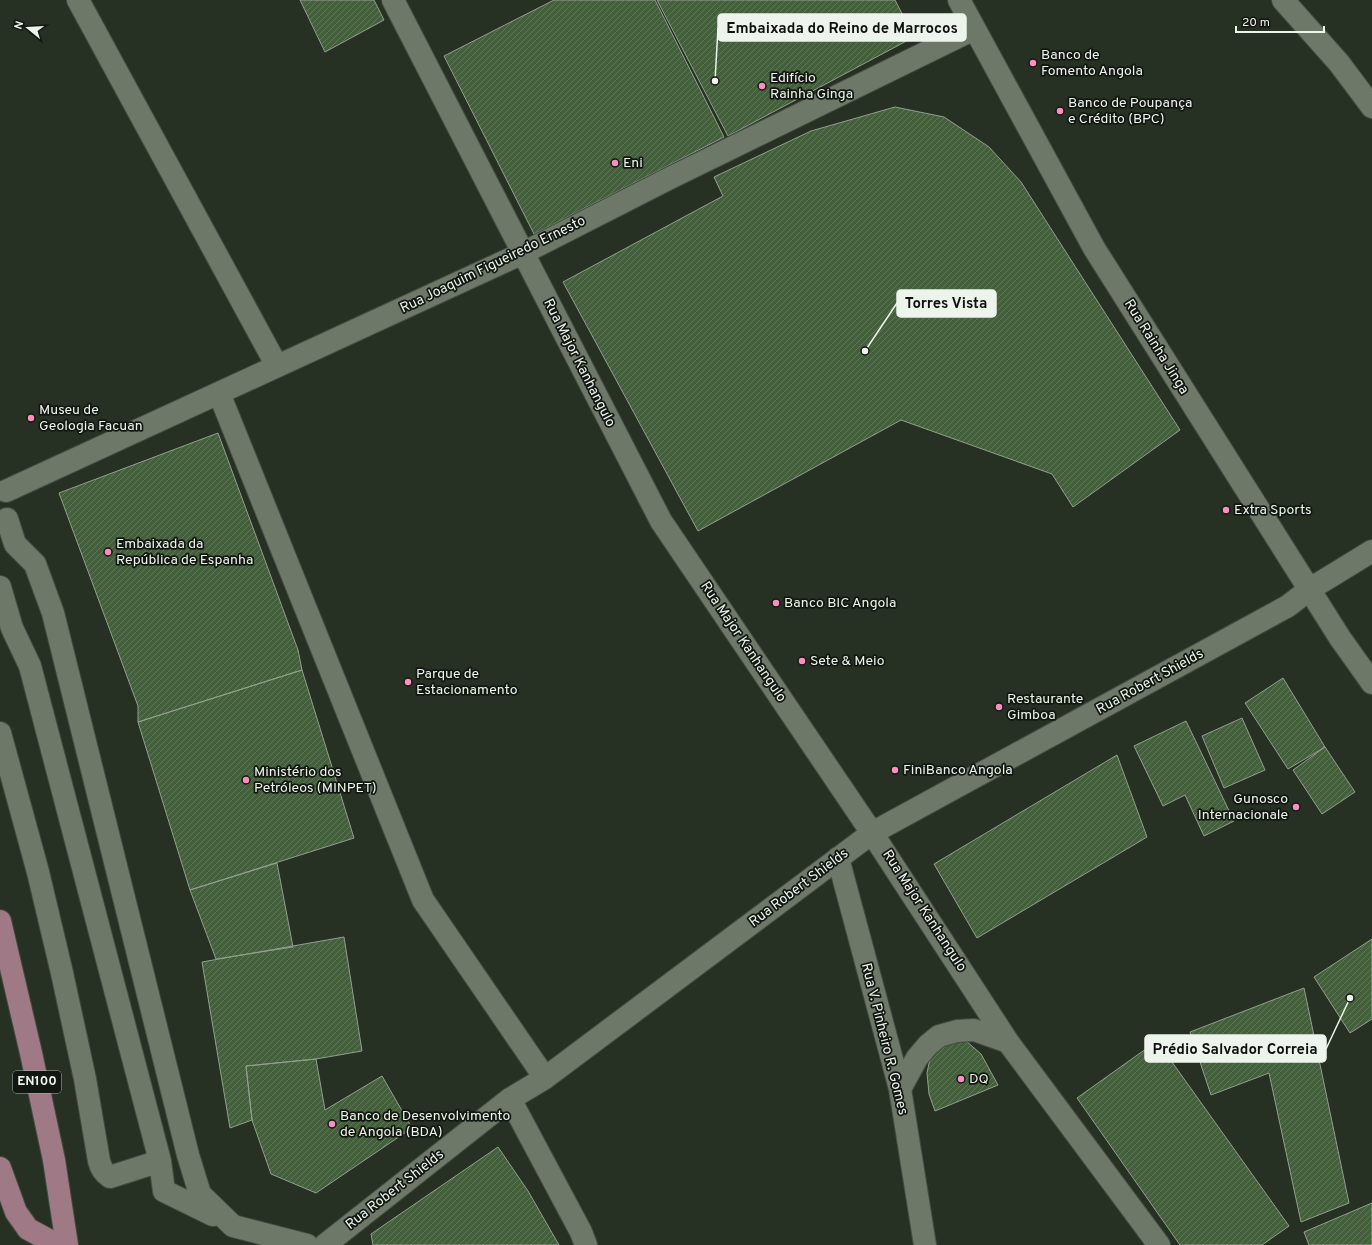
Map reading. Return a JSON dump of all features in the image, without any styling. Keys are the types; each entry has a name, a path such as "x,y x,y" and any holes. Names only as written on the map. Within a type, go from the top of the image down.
{"main road":[{"name":"EN100","path":"0,921 52,1152 67,1245"},
{"path":"0,1168 16,1212 28,1229 58,1245"}],"street":[{"path":"78,0 277,366"},
{"name":"Rua Major Kanhangulo","path":"393,0 661,522 872,833 1008,1042 1159,1245"},
{"name":"Rua Rainha Jinga","path":"959,0 1094,248 1340,638 1372,683"},
{"path":"1283,0 1339,63 1372,107"},
{"name":"Rua Joaquim Figueiredo Ernesto","path":"3,485 220,393 523,253 670,178 974,29"},
{"path":"220,393 423,900 545,1078"},
{"path":"3,485 9,505 4,526 15,544 35,564 53,613 186,1148 200,1194 233,1226"},
{"name":"Rua Robert Shields","path":"325,1245 510,1099 545,1078 872,833 1288,606 1310,589 1372,551"},
{"path":"0,587 6,631 30,666 160,1161 164,1191 233,1226 308,1245"},
{"path":"0,733 38,872 85,1079 99,1161 104,1173 110,1177 160,1161"},
{"name":"Rua V. Pinheiro R. Gomes","path":"838,858 900,1089 925,1245"},
{"path":"900,1089 917,1058 928,1045 939,1036 957,1031 974,1030 1008,1042"},
{"path":"510,1099 586,1245"}],"building":[{"path":"300,0 374,0 384,20 325,52"},
{"path":"554,0 655,0 724,137 534,234 444,56"},
{"name":"Edifício Rainha Ginga","path":"657,0 895,0 914,37 728,136"},
{"path":"895,107 944,117 989,147 1021,182 1180,430 1073,507 1052,474 901,420 698,531 563,282 723,196 714,177 811,131"},
{"path":"218,433 298,650 302,670 138,722 138,706 59,493"},
{"name":"Ministério dos Petróleos (MINPET)","path":"302,670 354,838 190,890 138,722"},
{"path":"1283,678 1325,747 1288,769 1245,703"},
{"path":"1242,718 1265,770 1224,788 1202,736"},
{"path":"1186,721 1234,821 1204,836 1185,795 1163,806 1134,746"},
{"path":"1325,747 1355,792 1322,814 1293,770"},
{"path":"1117,755 1147,837 977,938 934,864"},
{"path":"277,863 293,947 216,959 190,890"},
{"path":"344,937 362,1051 316,1059 246,1066 252,1120 230,1128 202,962"},
{"path":"1372,939 1372,1019 1350,1033 1314,977"},
{"path":"1304,988 1349,1203 1301,1222 1269,1073 1211,1095 1190,1032"},
{"name":"DQ","path":"946,1041 966,1041 981,1054 998,1085 935,1111 929,1094 927,1073 931,1054"},
{"path":"1157,1041 1289,1226 1262,1245 1180,1245 1077,1098"},
{"name":"Banco de Desenvolvimento de Angola (BDA)","path":"316,1059 325,1110 382,1076 412,1128 316,1193 271,1174 252,1120 246,1066"},
{"path":"498,1147 528,1191 559,1245 373,1245 371,1234"},
{"path":"1372,1203 1372,1245 1309,1245 1304,1232"}],"place":[{"name":"Banco de Fomento Angola","path":"1033,63"},
{"name":"Embaixada do Reino de Marrocos","path":"715,81"},
{"name":"Edifício Rainha Ginga","path":"762,86"},
{"name":"Banco de Poupança e Crédito (BPC)","path":"1060,111"},
{"name":"Eni","path":"615,163"},
{"name":"Torres Vista","path":"865,351"},
{"name":"Museu de Geologia Facuan","path":"31,418"},
{"name":"Extra Sports","path":"1226,510"},
{"name":"Embaixada da República de Espanha","path":"108,552"},
{"name":"Banco BIC Angola","path":"776,603"},
{"name":"Sete & Meio","path":"802,661"},
{"name":"Parque de Estacionamento","path":"408,682"},
{"name":"Restaurante Gimboa","path":"999,707"},
{"name":"FiniBanco Angola","path":"895,770"},
{"name":"Ministério dos Petróleos (MINPET)","path":"246,780"},
{"name":"Gunosco Internacionale","path":"1296,807"},
{"name":"Prédio Salvador Correia","path":"1350,998"},
{"name":"DQ","path":"961,1079"},
{"name":"Banco de Desenvolvimento de Angola (BDA)","path":"332,1124"}]}
